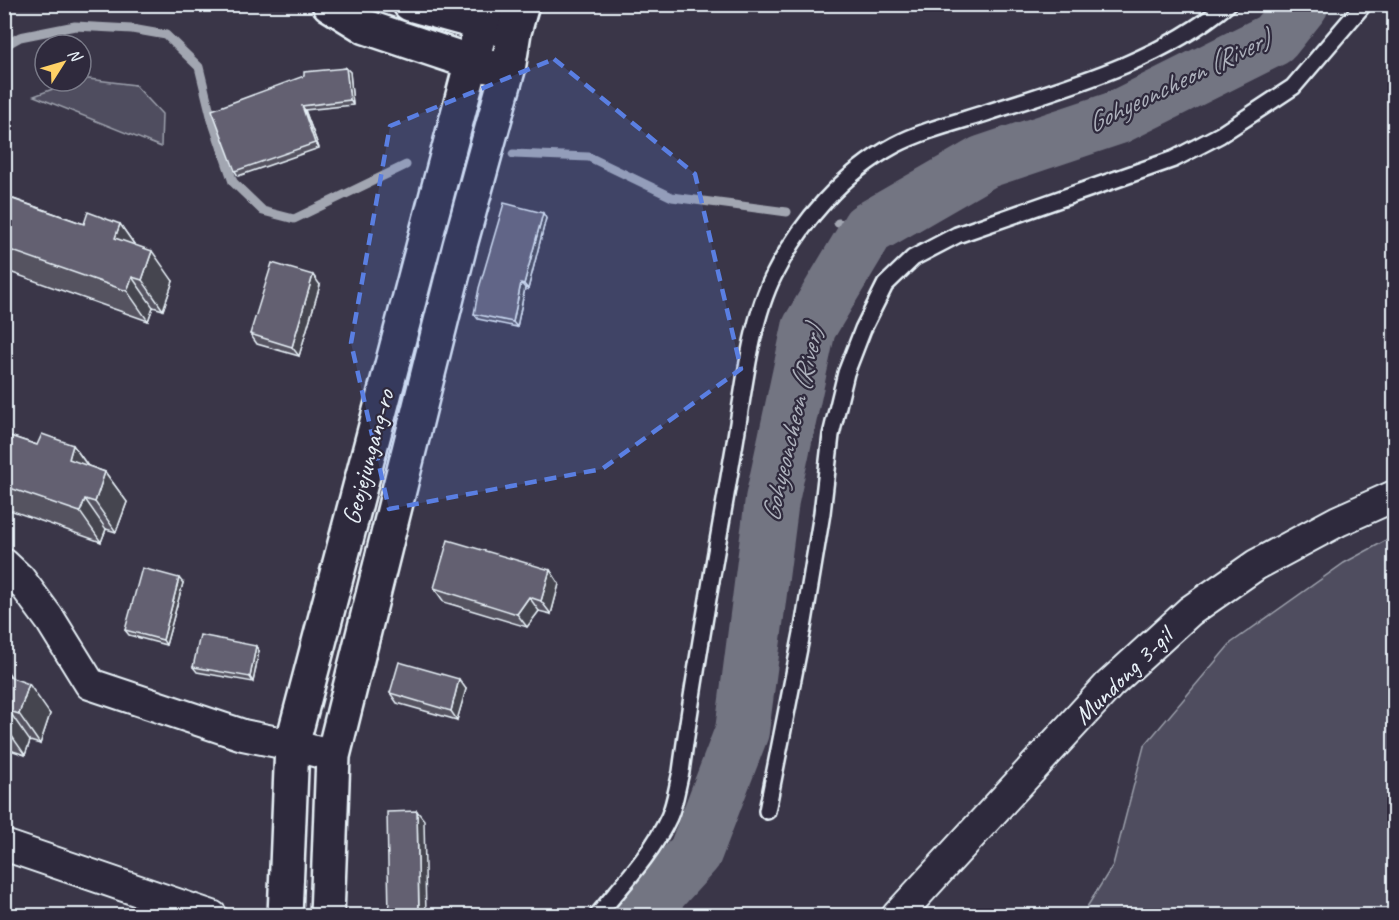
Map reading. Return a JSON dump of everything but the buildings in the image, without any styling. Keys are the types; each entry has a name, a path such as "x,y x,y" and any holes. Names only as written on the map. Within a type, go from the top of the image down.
{"main road":[{"path":"329,4 366,27 471,62 508,70"},
{"path":"453,10 518,18"},
{"name":"Geojejungang-ro","path":"285,915 292,745 471,62 453,10"},
{"name":"Geojejungang-ro","path":"327,915 333,756 460,245 508,70 518,18"},
{"path":"418,43 441,63 452,82 454,127"}],"street":[{"name":"Mundong 3-gil","path":"897,915 1109,685 1191,611 1256,565 1338,521 1395,496"},
{"path":"4,564 20,579 51,621 90,684 243,735 333,756"},
{"path":"4,845 212,915"}],"lane":[{"path":"1207,4 1208,21"},
{"path":"597,915 638,866 670,815 681,772 744,382 759,316 773,276 797,234 823,203 855,173 895,146 939,128 1071,86 1125,65 1169,45 1208,21 1228,4"},
{"path":"767,811 803,628 822,513 831,435 846,373 863,329 885,285 913,258 957,235 1174,159 1220,135 1293,87 1364,4"}],"highlighted area":[{"path":"554,59 695,174 741,369 602,469 389,509 351,343 390,126"}],"shaded area":[{"path":"93,80 135,85 162,114 161,147 34,96 42,93 93,93"},
{"path":"1394,536 1394,915 1082,915 1113,865 1144,746 1231,643 1344,563"}],"waterway":[{"name":"Gohyeoncheon (River)","path":"638,916 695,853 742,731 772,500 809,328 868,229 984,162 1116,118 1274,39 1302,4"},
{"path":"4,46 20,37 75,26 132,29 166,35 199,67 212,120 233,182 263,211 294,219 406,165"},
{"path":"513,154 589,157 672,197 787,212"},
{"path":"838,223 868,229"}]}
